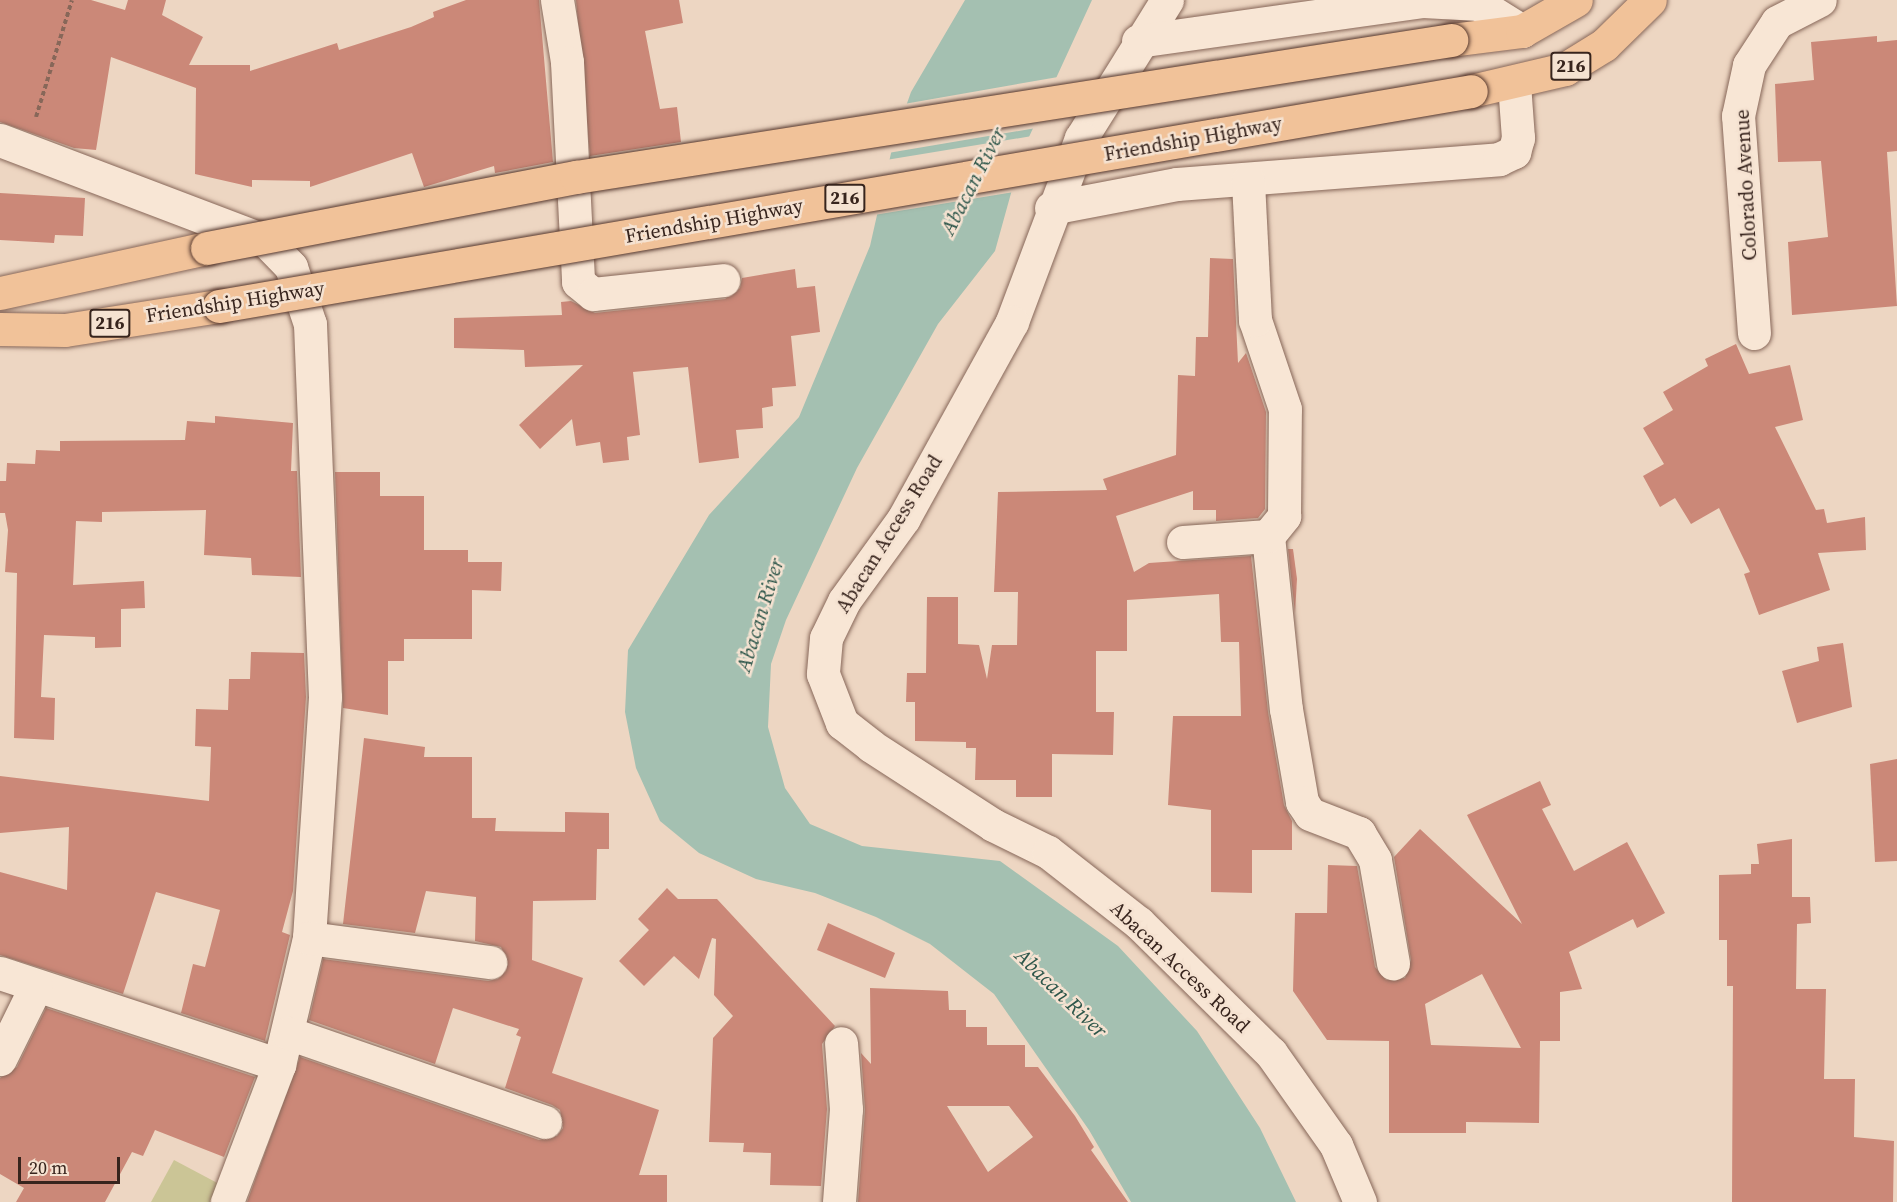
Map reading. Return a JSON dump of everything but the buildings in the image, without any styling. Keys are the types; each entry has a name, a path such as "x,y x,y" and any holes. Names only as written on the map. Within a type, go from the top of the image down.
{"main road":[{"path":"0,293 207,248 576,177 1522,31 1576,0"},
{"name":"Friendship Highway","path":"0,329 65,330 219,306 1471,91 1565,69 1604,45 1650,0"}],"street":[{"path":"557,0 567,62 578,282 593,294 723,280"},
{"name":"Abacan Access Road","path":"1167,0 1138,41 1081,138 1051,208 1012,322 904,518 844,600 826,638 823,674 830,699 842,723 871,746 993,825 1048,852 1139,923 1271,1053 1336,1145 1360,1202"},
{"name":"Colorado Avenue","path":"1754,333 1738,116 1749,65 1772,11 1820,0"},
{"path":"1138,41 1423,1 1479,4 1522,31"},
{"path":"1051,208 1177,184 1499,159 1514,152 1518,138 1514,82"},
{"path":"14,143 266,241 291,267 310,324 325,696 309,938 279,1065 227,1202"},
{"path":"1248,180 1255,320 1285,409 1284,516 1268,536 1286,710 1302,802 1310,814 1359,833 1370,851 1393,963"},
{"path":"1183,542 1268,536"},
{"path":"309,938 490,962"},
{"path":"0,973 279,1065"},
{"path":"0,1059 36,986"},
{"path":"288,1033 545,1122"},
{"path":"839,1202 846,1109 841,1043"}],"path":[{"path":"14,143 72,0"}],"shaded area":[{"path":"174,1160 223,1186 215,1202 151,1202"}],"water":[{"name":"Abacan River","path":"965,0 1092,0 1023,150 995,251 938,324 857,468 786,620 771,664 768,727 785,788 810,824 862,846 1000,861 1118,946 1197,1031 1260,1128 1296,1202 1131,1202 1089,1130 994,994 930,944 876,917 815,893 756,879 699,853 660,821 636,768 625,712 628,650 709,515 799,417 870,246 894,140 911,92"}],"pier":[{"path":"1058,77 1036,128 888,153 904,104"},
{"path":"1032,136 1014,192 874,215 886,160"}]}
